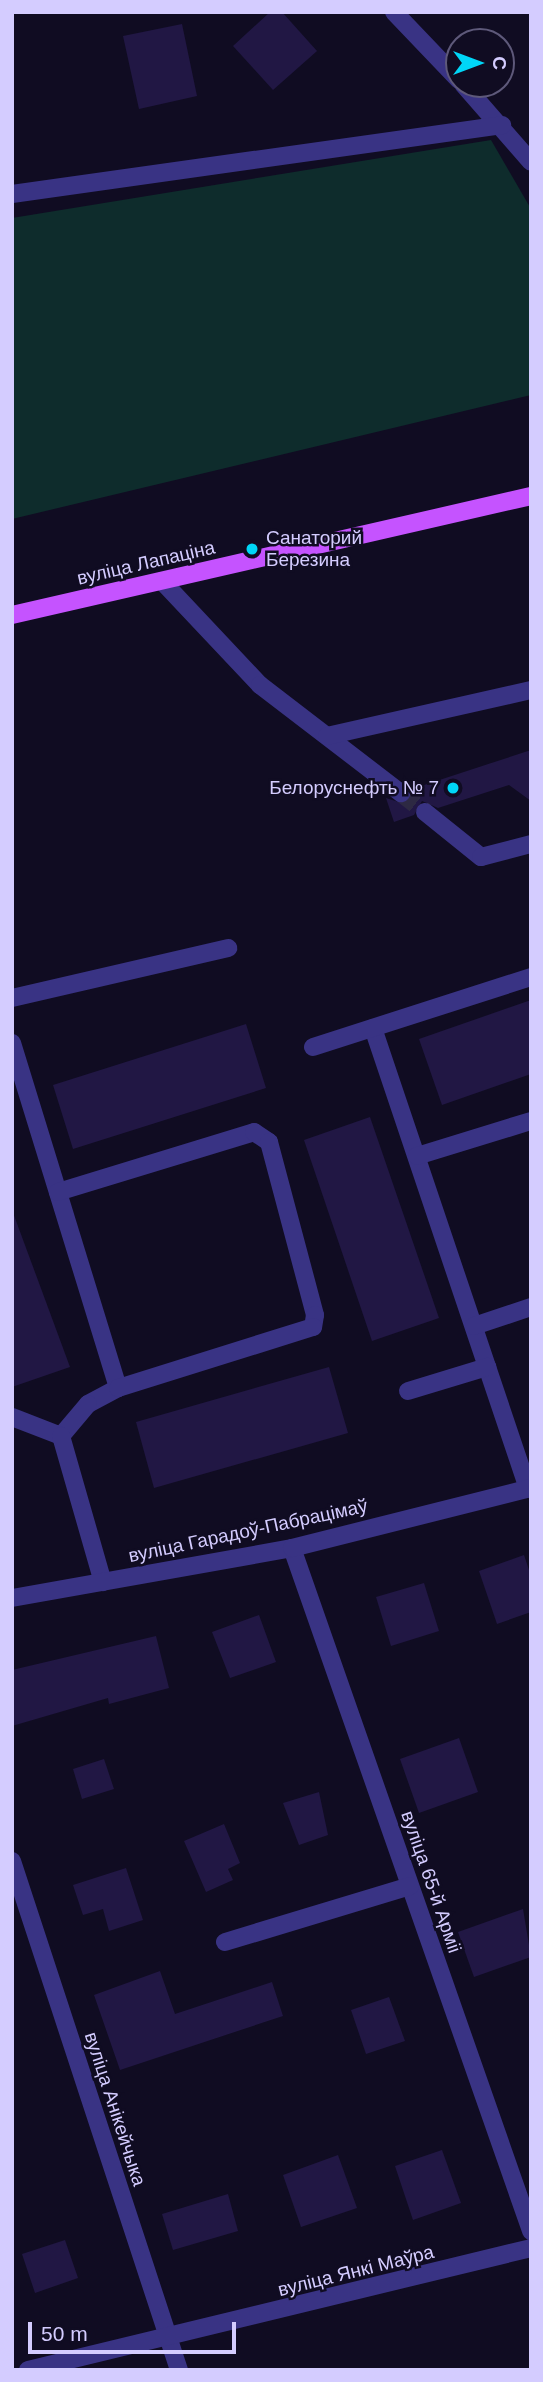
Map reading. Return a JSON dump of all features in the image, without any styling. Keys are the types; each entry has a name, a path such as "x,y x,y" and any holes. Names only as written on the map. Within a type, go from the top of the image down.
{"main road":[{"name":"вуліца Лапаціна","path":"493,501 531,484"},
{"name":"вуліца Лапаціна","path":"12,615 493,501 531,496"}],"street":[{"path":"394,12 445,65"},
{"path":"476,98 531,162"},
{"path":"12,194 502,125"},
{"path":"162,581 260,685 401,793"},
{"path":"327,736 531,690"},
{"path":"425,812 481,857 531,844"},
{"path":"12,998 228,948"},
{"path":"313,1047 531,977"},
{"path":"373,1028 530,1488"},
{"path":"12,1043 118,1388"},
{"path":"417,1156 531,1121"},
{"path":"58,1192 254,1132 269,1142 315,1315 313,1327 118,1388 88,1404 61,1436"},
{"path":"474,1326 531,1307"},
{"path":"408,1391 487,1367"},
{"path":"12,1417 61,1436"},
{"path":"61,1436 103,1582"},
{"name":"вуліца Гарадоў-Пабрацімаў","path":"12,1598 292,1548 530,1488"},
{"name":"вуліца 65-й Арміі","path":"292,1548 531,2231"},
{"name":"вуліца Анікейчыка","path":"12,1861 179,2370"},
{"path":"225,1942 410,1886"},
{"name":"вуліца Янкі Маўра","path":"28,2370 169,2340 531,2248"}],"green space":[{"path":"491,140 531,209 531,395 12,519 12,218"}],"building":[{"path":"270,12 282,12 317,51 273,90 233,46"},
{"path":"182,24 197,96 139,109 123,36"},
{"path":"531,750 531,801 509,785 438,808 422,801 414,815 394,822 386,798 405,804 412,789"},
{"path":"531,1000 531,1074 442,1105 419,1039"},
{"path":"246,1024 266,1088 73,1149 53,1085"},
{"path":"370,1117 439,1318 372,1341 304,1140"},
{"path":"12,1210 70,1367 12,1387"},
{"path":"329,1367 348,1433 154,1488 136,1422"},
{"path":"524,1555 531,1576 531,1612 497,1624 479,1571"},
{"path":"424,1583 439,1631 391,1646 376,1597"},
{"path":"259,1615 276,1662 230,1678 212,1632"},
{"path":"156,1636 169,1688 109,1704 108,1698 12,1726 12,1670"},
{"path":"459,1738 478,1792 419,1813 400,1759"},
{"path":"104,1759 114,1789 82,1799 73,1769"},
{"path":"319,1792 328,1835 299,1845 283,1803"},
{"path":"224,1824 240,1863 228,1869 233,1880 206,1892 184,1841"},
{"path":"126,1868 143,1920 109,1931 103,1909 83,1915 73,1885"},
{"path":"523,1909 531,1957 474,1977 458,1932"},
{"path":"160,1971 175,2014 272,1982 283,2016 120,2070 94,1995"},
{"path":"389,1997 405,2041 366,2054 351,2010"},
{"path":"442,2150 461,2203 413,2220 395,2166"},
{"path":"338,2155 357,2208 301,2227 283,2175"},
{"path":"228,2194 238,2231 173,2250 162,2214"},
{"path":"65,2240 78,2278 35,2293 22,2254"}],"tunnel":[{"path":"401,793 425,812"}],"place":[{"name":"Санаторий Березина","path":"252,549"},
{"name":"Белоруснефть № 7","path":"453,788"}]}
